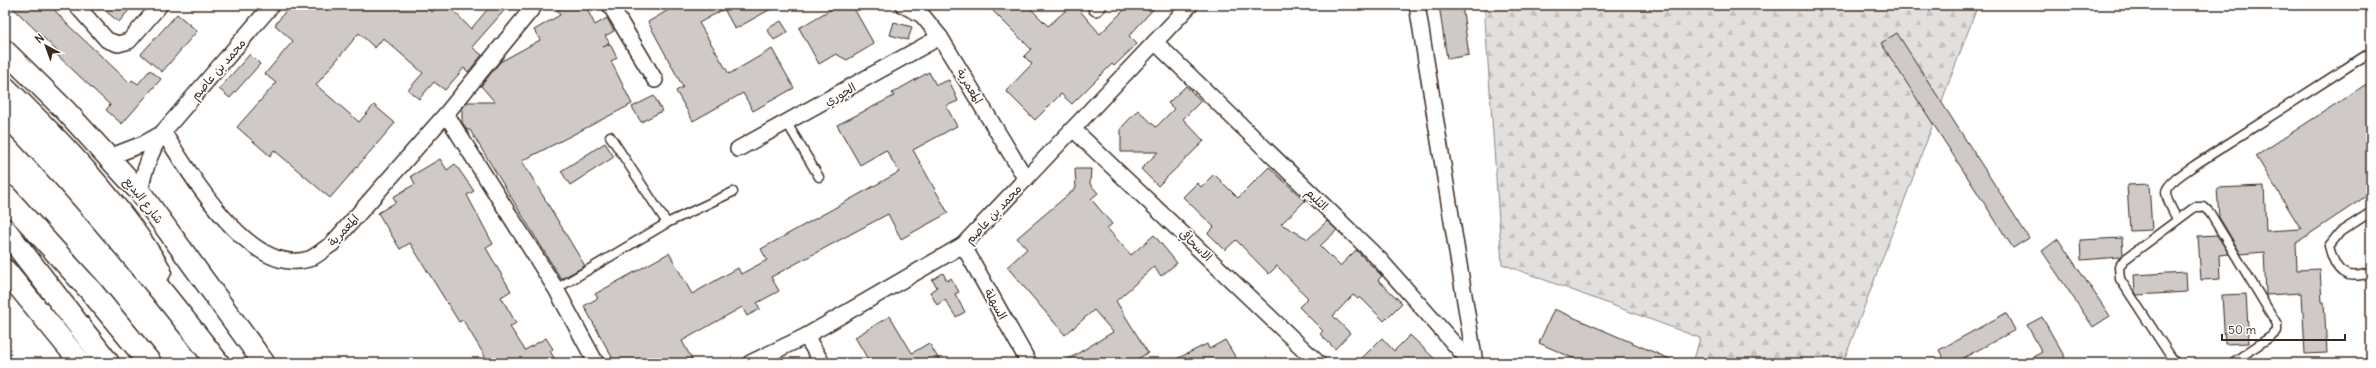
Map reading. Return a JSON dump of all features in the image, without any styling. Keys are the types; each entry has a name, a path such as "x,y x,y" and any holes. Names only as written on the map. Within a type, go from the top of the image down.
{"highway":[{"path":"5,88 81,168 141,239 198,338"},
{"path":"5,113 73,185 122,241 218,363"},
{"path":"5,196 91,290 150,363"},
{"path":"5,230 108,363"}],"main road":[{"name":"شارع البديع","path":"5,51 109,157 140,192 264,363"},
{"path":"5,270 81,363"}],"street":[{"path":"76,5 107,40 118,44 130,40 160,5"},
{"name":"محمد بن عاصم","path":"140,192 144,168 152,147 163,132 272,5"},
{"name":"المعمرية","path":"163,132 212,204 235,231 269,257 290,261 309,259 332,244 446,114 536,5"},
{"path":"610,5 655,80"},
{"name":"المعمرية","path":"903,5 922,15 940,37 1026,179"},
{"name":"محمد بن عاصم","path":"750,363 806,336 963,245 1190,5"},
{"path":"1417,5 1475,363"},
{"name":"الجوري","path":"738,149 940,37"},
{"name":"الثليم","path":"1155,42 1380,260 1471,363"},
{"path":"446,114 556,289 596,363"},
{"name":"الاسحاقي","path":"1073,129 1318,363"},
{"name":"محمد بن عاصم","path":"109,157 143,144 163,132"},
{"name":"السهلة","path":"963,245 1029,363"},
{"path":"806,336 822,363"}],"lane":[{"path":"2176,219 2166,193 2167,187 2172,182 2198,162 2371,52"},
{"path":"787,123 819,177"},
{"path":"610,136 667,223"},
{"path":"556,289 667,223 733,192"},
{"path":"2175,363 2120,279 2119,267 2124,260 2176,219 2195,207 2204,207 2210,213 2277,324 2277,332 2232,363"},
{"path":"2371,212 2340,232 2329,246 2332,260 2343,274 2358,277 2371,272"}],"green space":[{"path":"1484,5 1978,5 1843,363 1693,363 1700,338 1502,264"}],"building":[{"path":"10,5 50,5 68,25 130,83 132,80 138,84 150,70 161,79 122,124 106,110 110,105 56,54 58,52"},
{"path":"98,5 133,5 119,22"},
{"path":"290,5 424,5 432,12 440,5 448,5 471,29 491,5 509,5 472,47 482,55 468,72 464,68 445,90 434,82 419,99 408,90 423,73 383,38 375,48 359,33 316,85 359,122 374,105 395,123 330,198 274,150 270,156 237,127 276,83 265,74 293,41 275,25"},
{"path":"566,5 585,5 595,25 607,18 614,31 605,36 609,42 603,47 610,44 617,58 611,61 632,104 522,161 585,266 561,279 470,130 467,130 462,122 462,109 467,102 495,102 481,86 500,62 540,40 534,30 560,15 557,10"},
{"path":"677,5 778,5 735,29 724,9 699,23 729,74 772,49 794,88 753,111 743,93 693,121 676,91 683,87 648,22"},
{"path":"838,5 852,5 874,44 847,60 836,54 819,64 799,28"},
{"path":"987,5 1027,5 1048,26 1072,5 1075,5 1100,34 1129,5 1157,5 1129,36 1137,44 1114,66 1112,64 1072,104 1061,94 1035,120 1006,91 1032,64 1024,56 1031,49"},
{"path":"1439,5 1462,5 1469,55 1447,59"},
{"path":"177,14 197,31 162,72 141,54"},
{"path":"781,21 788,32 774,40 767,29"},
{"path":"894,22 912,27 908,40 890,35"},
{"path":"1897,33 2029,238 2013,248 1881,43"},
{"path":"250,54 260,64 230,98 219,89"},
{"path":"929,72 936,85 949,80 958,101 946,106 957,126 913,150 948,213 901,239 888,214 771,277 779,291 757,303 760,309 747,316 742,307 682,341 694,363 615,363 584,306 598,298 595,294 669,253 692,294 738,268 741,274 767,260 761,249 899,172 886,150 860,165 837,125 894,96 892,93"},
{"path":"2371,81 2371,193 2296,243 2297,270 2320,269 2322,302 2324,302 2327,353 2305,354 2302,293 2266,295 2264,252 2241,254 2219,217 2217,188 2264,186 2266,231 2301,229 2256,156"},
{"path":"1186,86 1201,101 1183,119 1204,141 1158,186 1141,169 1158,152 1121,152 1121,128 1138,110 1156,127 1174,109 1168,103"},
{"path":"654,96 662,111 641,122 632,107"},
{"path":"605,143 614,157 570,185 561,171"},
{"path":"440,159 447,170 455,164 474,191 467,195 493,244 486,248 511,291 501,297 516,323 510,327 525,350 546,338 553,349 550,351 557,363 489,363 463,320 459,322 410,243 400,249 378,213 396,202 393,197 415,184 411,176"},
{"path":"1269,167 1305,201 1281,224 1308,239 1327,221 1337,230 1320,246 1340,266 1356,250 1382,276 1378,280 1402,303 1384,321 1360,297 1358,299 1353,295 1333,316 1350,333 1335,349 1320,334 1323,331 1299,307 1308,298 1277,266 1269,274 1236,240 1225,250 1208,233 1214,227 1183,197 1197,183 1201,187 1214,174 1238,198"},
{"path":"1075,169 1091,169 1090,184 1098,193 1091,199 1112,224 1107,228 1131,255 1154,235 1177,263 1161,276 1154,267 1116,301 1148,353 1130,363 1062,363 1113,332 1094,310 1065,335 1007,267 1027,249 1017,238 1076,188"},
{"path":"2149,184 2152,230 2130,231 2127,185"},
{"path":"2217,235 2229,254 2219,255 2220,279 2201,280 2198,236"},
{"path":"2122,238 2123,254 2119,257 2081,260 2080,240"},
{"path":"2058,239 2110,316 2093,327 2042,251"},
{"path":"2186,272 2187,292 2137,295 2135,292 2134,275"},
{"path":"943,273 947,281 951,278 959,292 955,294 965,312 956,317 945,300 937,305 930,292 937,287 932,280"},
{"path":"2246,294 2249,343 2225,344 2222,295"},
{"path":"1554,309 1679,363 1584,363 1539,343"},
{"path":"2006,313 2015,330 1954,363 1946,363 1939,350"},
{"path":"890,316 912,353 929,343 941,363 870,363 855,337"},
{"path":"2042,317 2068,363 2022,363 2042,352 2027,325"},
{"path":"1410,335 1439,363 1357,363 1382,338 1394,351"},
{"path":"1225,340 1239,363 1168,363 1207,344 1209,349"}]}
